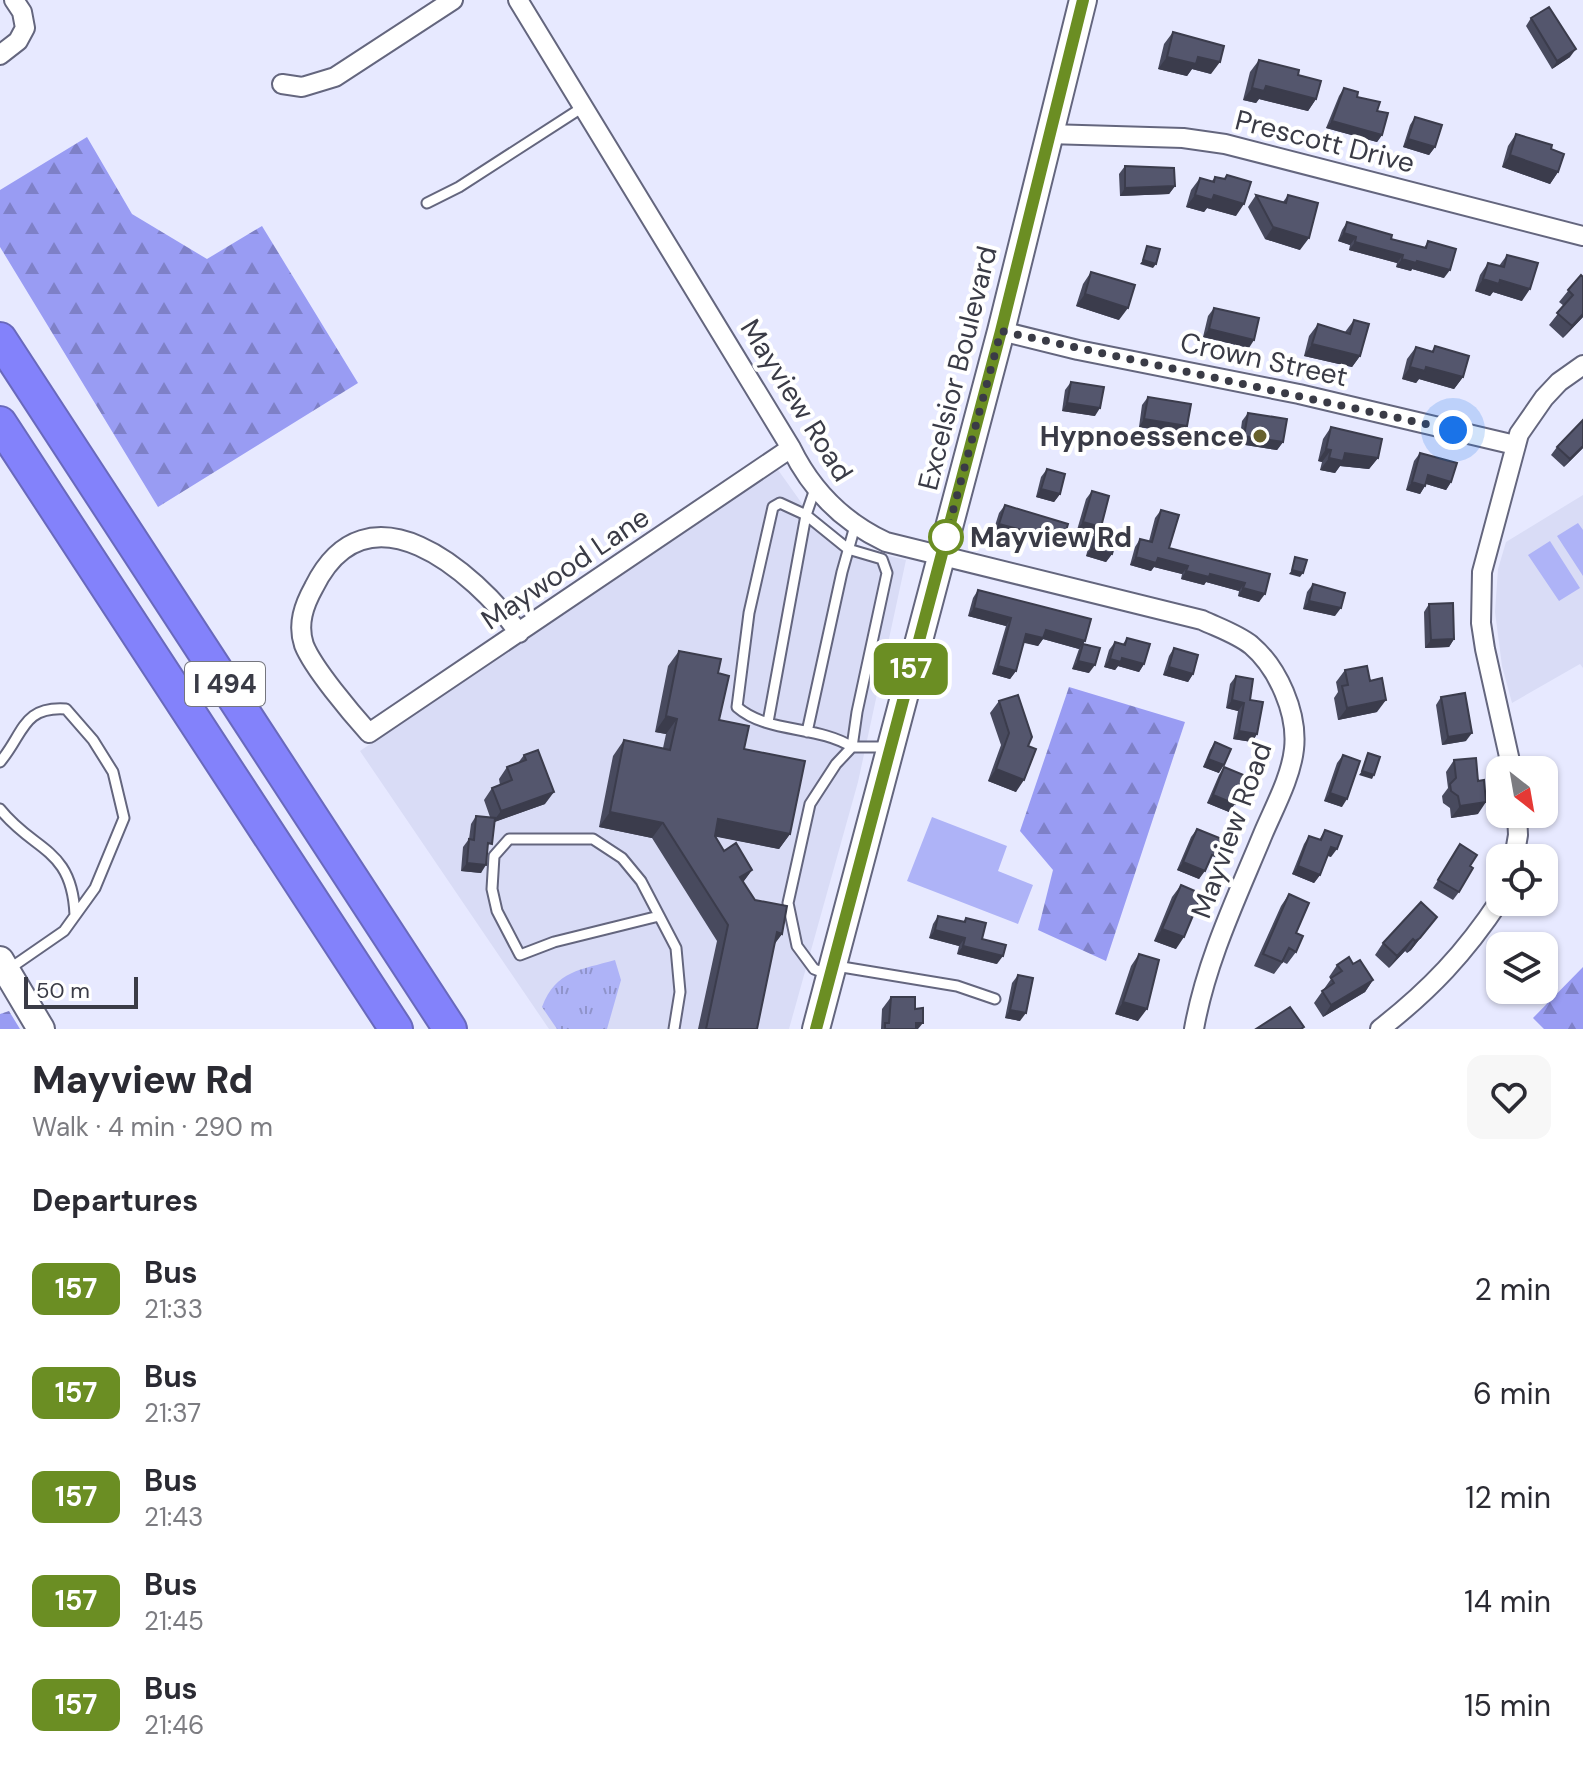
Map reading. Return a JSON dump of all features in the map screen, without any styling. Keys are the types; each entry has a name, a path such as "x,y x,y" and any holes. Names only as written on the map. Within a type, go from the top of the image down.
{"highway":[{"name":"I 494","path":"0,339 450,1029"},
{"name":"I 494","path":"0,423 396,1029"}],"main road":[{"name":"Excelsior Boulevard","path":"816,1029 1001,331 1083,0"},
{"path":"5,977 41,1029"}],"street":[{"path":"0,55 18,41 25,28 22,12 14,0"},
{"path":"282,84 302,87 335,77 453,0"},
{"name":"Mayview Road","path":"518,0 815,489 855,526 886,542 1202,620 1250,644 1264,658 1276,677 1291,714 1294,751 1284,784 1223,930 1194,1029"},
{"name":"Prescott Drive","path":"1048,134 1183,138 1225,144 1583,236"},
{"name":"Crown Street","path":"1001,331 1078,350 1299,394 1515,445"},
{"path":"1509,756 1481,623 1486,553 1519,434 1544,398 1559,382 1583,365"},
{"name":"Maywood Lane","path":"519,633 503,611 439,555 403,539 373,538 356,542 328,563 316,581 302,615 301,631 312,658 369,733 519,633 791,448"},
{"path":"1380,1029 1419,999 1454,964 1488,916"}],"lane":[{"path":"427,203 459,187 583,107"},
{"path":"768,722 806,515 815,489"},
{"path":"890,747 852,747 842,740 749,717 737,707 749,613 773,507 780,503 806,515 848,549 882,559 887,573 852,747 836,764 810,804 788,903 797,946 814,969 957,986 995,999"},
{"path":"807,732 855,526"},
{"path":"0,762 34,713 45,709 66,709 93,740 113,772 124,818 95,888 64,931 5,977"},
{"path":"0,809 14,828 40,844 63,865 74,897 75,915"},
{"path":"659,916 554,942 520,955 497,911 492,889 494,856 509,839 593,839 622,858 641,881 676,948 680,992 674,1029"}],"shaded area":[{"path":"776,467 803,505 835,532 870,551 906,560 858,782 789,1029 549,1029 360,751"},
{"path":"1583,495 1583,668 1580,664 1512,703 1502,666 1495,612 1498,569 1506,542"}],"green space":[{"path":"87,137 132,214 207,259 262,226 358,383 158,507 0,247 0,190"},
{"path":"1578,523 1583,530 1583,576 1557,536"},
{"path":"1550,541 1580,588 1559,601 1528,555"},
{"path":"1069,687 1185,722 1106,961 1038,930 1053,870 1020,831"},
{"path":"932,817 1007,846 998,871 1033,885 1018,924 907,881"},
{"path":"615,960 621,980 607,1029 557,1029 542,1007 555,985 571,973"},
{"path":"1583,967 1583,1029 1544,1029 1533,1018 1547,1004 1558,1004 1558,992"},
{"path":"9,1011 20,1029 0,1029 0,1014"}],"building":[{"path":"1549,7 1576,49 1557,61 1531,18"},
{"path":"1173,32 1224,46 1220,62 1198,57 1196,64 1167,57"},
{"path":"1259,60 1299,70 1298,75 1321,81 1316,99 1266,86 1264,91 1252,88"},
{"path":"1344,88 1358,92 1357,97 1380,102 1377,111 1388,113 1382,135 1332,121"},
{"path":"1415,117 1442,125 1435,147 1408,139"},
{"path":"1516,134 1552,145 1551,149 1564,154 1558,172 1510,155"},
{"path":"1125,166 1174,168 1175,186 1125,188"},
{"path":"1227,175 1251,182 1244,204 1214,195 1212,200 1195,195 1200,178 1214,182 1215,177 1225,179"},
{"path":"1256,195 1286,203 1288,195 1318,203 1309,238 1273,227"},
{"path":"1347,222 1426,248 1428,241 1456,249 1450,270 1402,259 1403,255 1355,242 1356,237 1344,233"},
{"path":"1147,246 1160,249 1156,264 1143,260"},
{"path":"1507,255 1538,263 1530,289 1500,280 1499,284 1483,279 1488,263 1504,267"},
{"path":"1091,272 1135,285 1128,308 1085,294"},
{"path":"1581,275 1583,314 1572,326 1557,313 1573,295 1568,290"},
{"path":"1214,308 1259,318 1254,340 1209,329"},
{"path":"1354,320 1369,324 1360,356 1312,344 1318,324 1350,334"},
{"path":"1435,346 1469,356 1463,377 1426,367 1425,371 1410,367 1416,347 1433,352"},
{"path":"1071,382 1104,387 1100,408 1067,403"},
{"path":"1148,397 1191,404 1187,426 1144,419"},
{"path":"1248,413 1287,419 1283,442 1244,436"},
{"path":"1583,420 1583,446 1570,459 1557,447"},
{"path":"1331,427 1382,439 1378,458 1345,453 1343,461 1329,458 1331,450 1326,449"},
{"path":"1420,453 1457,463 1451,482 1428,475 1425,486 1412,482"},
{"path":"1047,469 1065,474 1060,494 1041,489"},
{"path":"1092,491 1109,496 1101,527 1083,522"},
{"path":"1005,505 1068,524 1063,541 999,524"},
{"path":"1161,510 1179,515 1169,548 1270,574 1265,594 1243,588 1245,583 1186,571 1188,566 1158,558 1156,563 1136,557 1140,539 1152,542"},
{"path":"1097,530 1117,536 1112,554 1092,548"},
{"path":"1295,557 1307,560 1303,573 1292,570"},
{"path":"1313,584 1345,593 1341,608 1309,601"},
{"path":"978,590 1091,619 1085,641 1046,630 1043,638 1026,634 1016,671 998,666 1011,618 974,608"},
{"path":"1453,603 1454,639 1431,640 1429,604"},
{"path":"1127,638 1150,644 1144,664 1122,658 1121,662 1110,659 1115,642 1125,645"},
{"path":"1083,644 1100,648 1095,665 1078,661"},
{"path":"1174,648 1198,655 1193,674 1169,667"},
{"path":"679,651 721,659 718,673 729,676 719,720 749,726 744,749 805,761 790,834 718,819 715,836 724,851 736,843 752,870 740,877 755,900 787,906 782,934 777,932 757,1029 706,1029 728,925 663,823 610,812 624,740 670,750 677,719 666,716"},
{"path":"1367,666 1370,681 1382,678 1386,700 1347,708 1342,686 1348,685 1345,670"},
{"path":"1236,676 1253,679 1250,700 1263,702 1257,734 1239,731 1244,703 1232,700"},
{"path":"1465,693 1472,733 1448,737 1441,697"},
{"path":"1018,695 1032,737 1028,746 1036,749 1024,780 996,769 1009,733 999,701"},
{"path":"1215,742 1231,749 1224,765 1208,759"},
{"path":"538,750 554,792 501,811 492,788 512,780 507,767 526,760 524,755"},
{"path":"1368,753 1380,757 1374,775 1362,771"},
{"path":"1343,755 1360,761 1347,799 1330,793"},
{"path":"1476,758 1478,781 1484,780 1486,802 1460,806 1450,784 1456,778 1454,760"},
{"path":"1224,767 1246,776 1235,804 1213,795"},
{"path":"476,816 495,818 486,865 467,863 469,839 474,840"},
{"path":"1197,829 1222,839 1205,871 1183,862"},
{"path":"1325,830 1342,836 1337,849 1331,847 1320,875 1298,866 1309,836 1321,840"},
{"path":"1460,844 1477,855 1459,892 1438,880"},
{"path":"1181,885 1202,894 1184,937 1162,929"},
{"path":"1289,894 1309,903 1296,933 1303,936 1296,952 1289,948 1282,962 1263,954"},
{"path":"1421,902 1437,917 1420,938 1413,939 1397,956 1383,943"},
{"path":"938,916 986,923 982,939 1006,945 1003,956 963,946 965,938 935,930"},
{"path":"1139,954 1159,960 1147,1009 1123,1002"},
{"path":"1349,957 1353,964 1360,960 1373,980 1331,1005 1322,991 1334,983 1331,978 1342,971 1337,965"},
{"path":"1018,975 1033,978 1026,1013 1010,1010"},
{"path":"891,997 915,997 915,1009 923,1008 923,1023 916,1023 916,1029 885,1029 885,1023 889,1023"},
{"path":"1290,1007 1304,1027 1301,1029 1256,1029"}],"bus line":[{"name":"157","path":"816,1029 1001,331 1083,0"}],"place":[{"name":"Hypnoessence","path":"1260,436"},
{"name":"Mayview Rd","path":"946,537"}],"route":[{"path":"946,537 1001,331 1453,430"}]}
